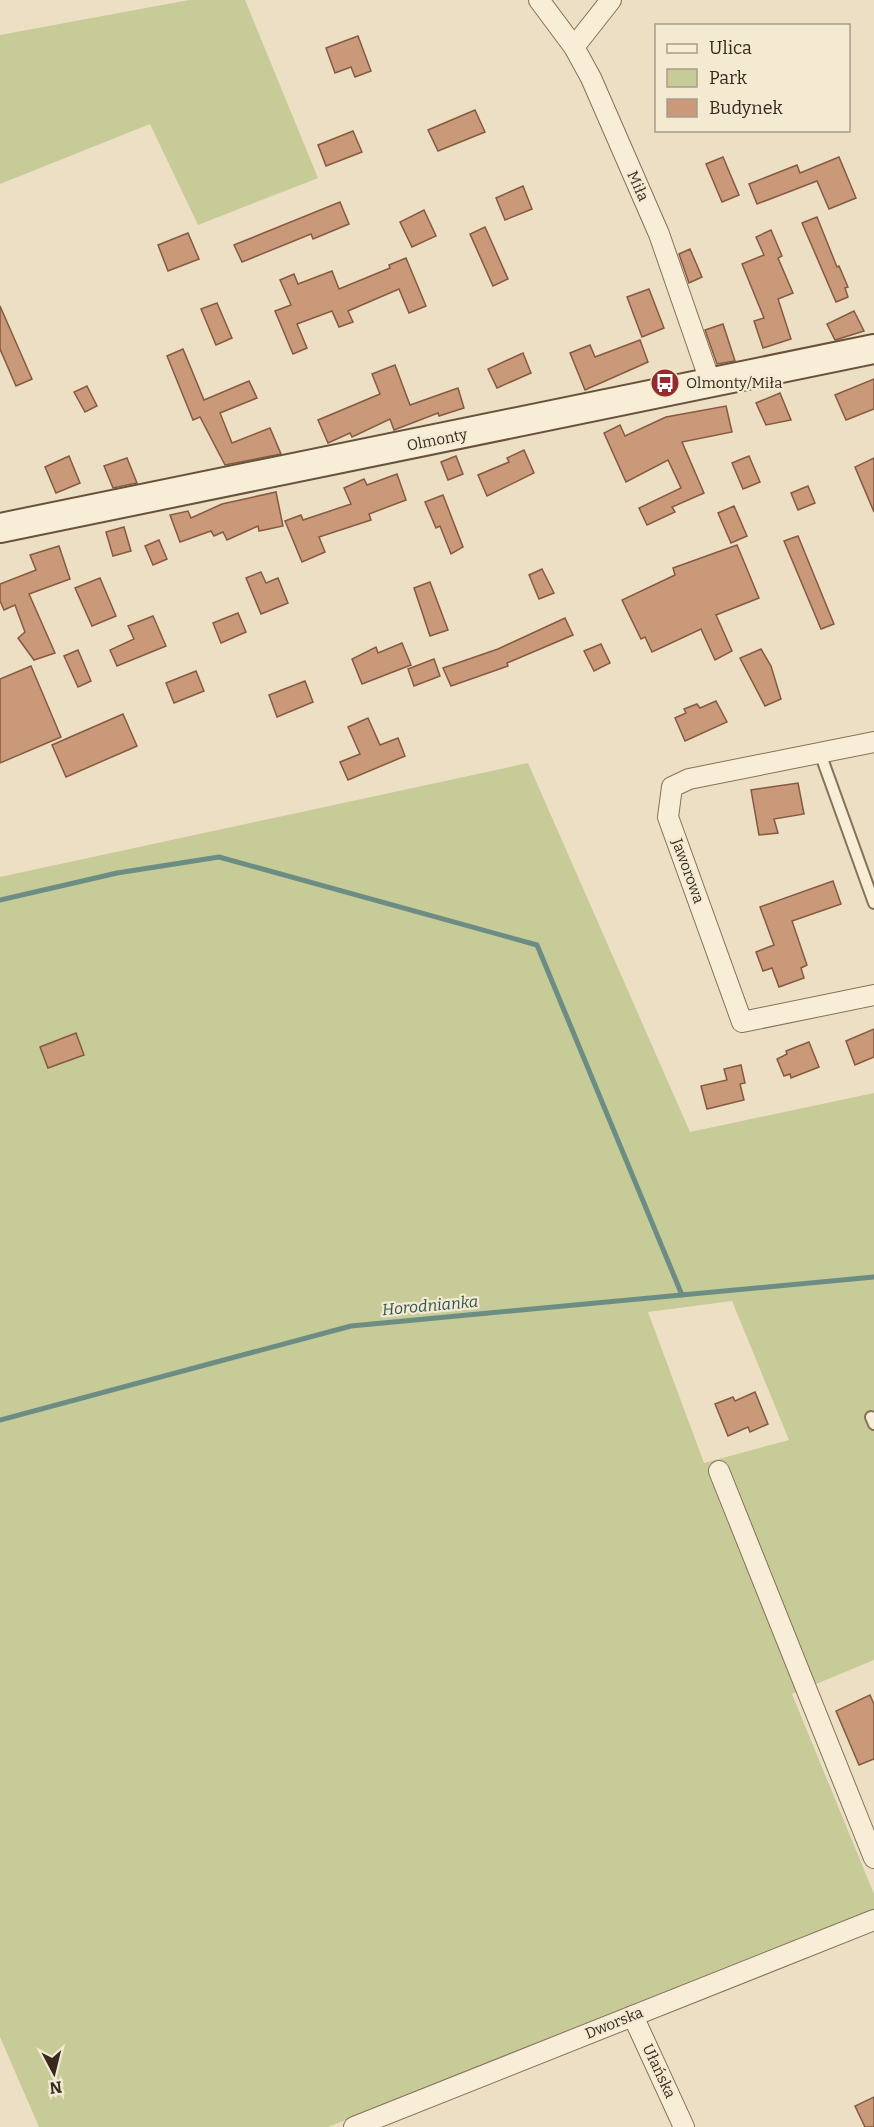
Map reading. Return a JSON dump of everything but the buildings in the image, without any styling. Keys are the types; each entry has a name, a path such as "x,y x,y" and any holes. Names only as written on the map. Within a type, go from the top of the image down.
{"street":[{"name":"Miła","path":"539,0 574,47 591,78 659,234 711,384"},
{"path":"574,47 611,0"},
{"name":"Olmonty","path":"0,528 874,349"},
{"name":"Jaworowa","path":"874,742 689,779 672,787 668,818 742,1023 874,995"},
{"path":"719,1471 874,1858"},
{"name":"Dworska","path":"354,2127 874,1920"},
{"name":"Ułańska","path":"633,2016 684,2127"}],"lane":[{"path":"820,753 874,903"}],"green space":[{"path":"189,0 245,0 318,178 198,225 150,124 0,184 0,35"},
{"path":"528,763 690,1132 874,1093 874,1660 792,1694 874,1894 874,1911 328,2127 39,2127 0,2037 0,877","holes":["732,1301 789,1440 704,1463 648,1312"]}],"waterway":[{"path":"0,900 117,873 219,857 537,945 682,1295"},
{"name":"Horodnianka","path":"0,1420 351,1326 874,1277"}],"place":[{"name":"Olmonty/Miła","path":"665,383"}]}
